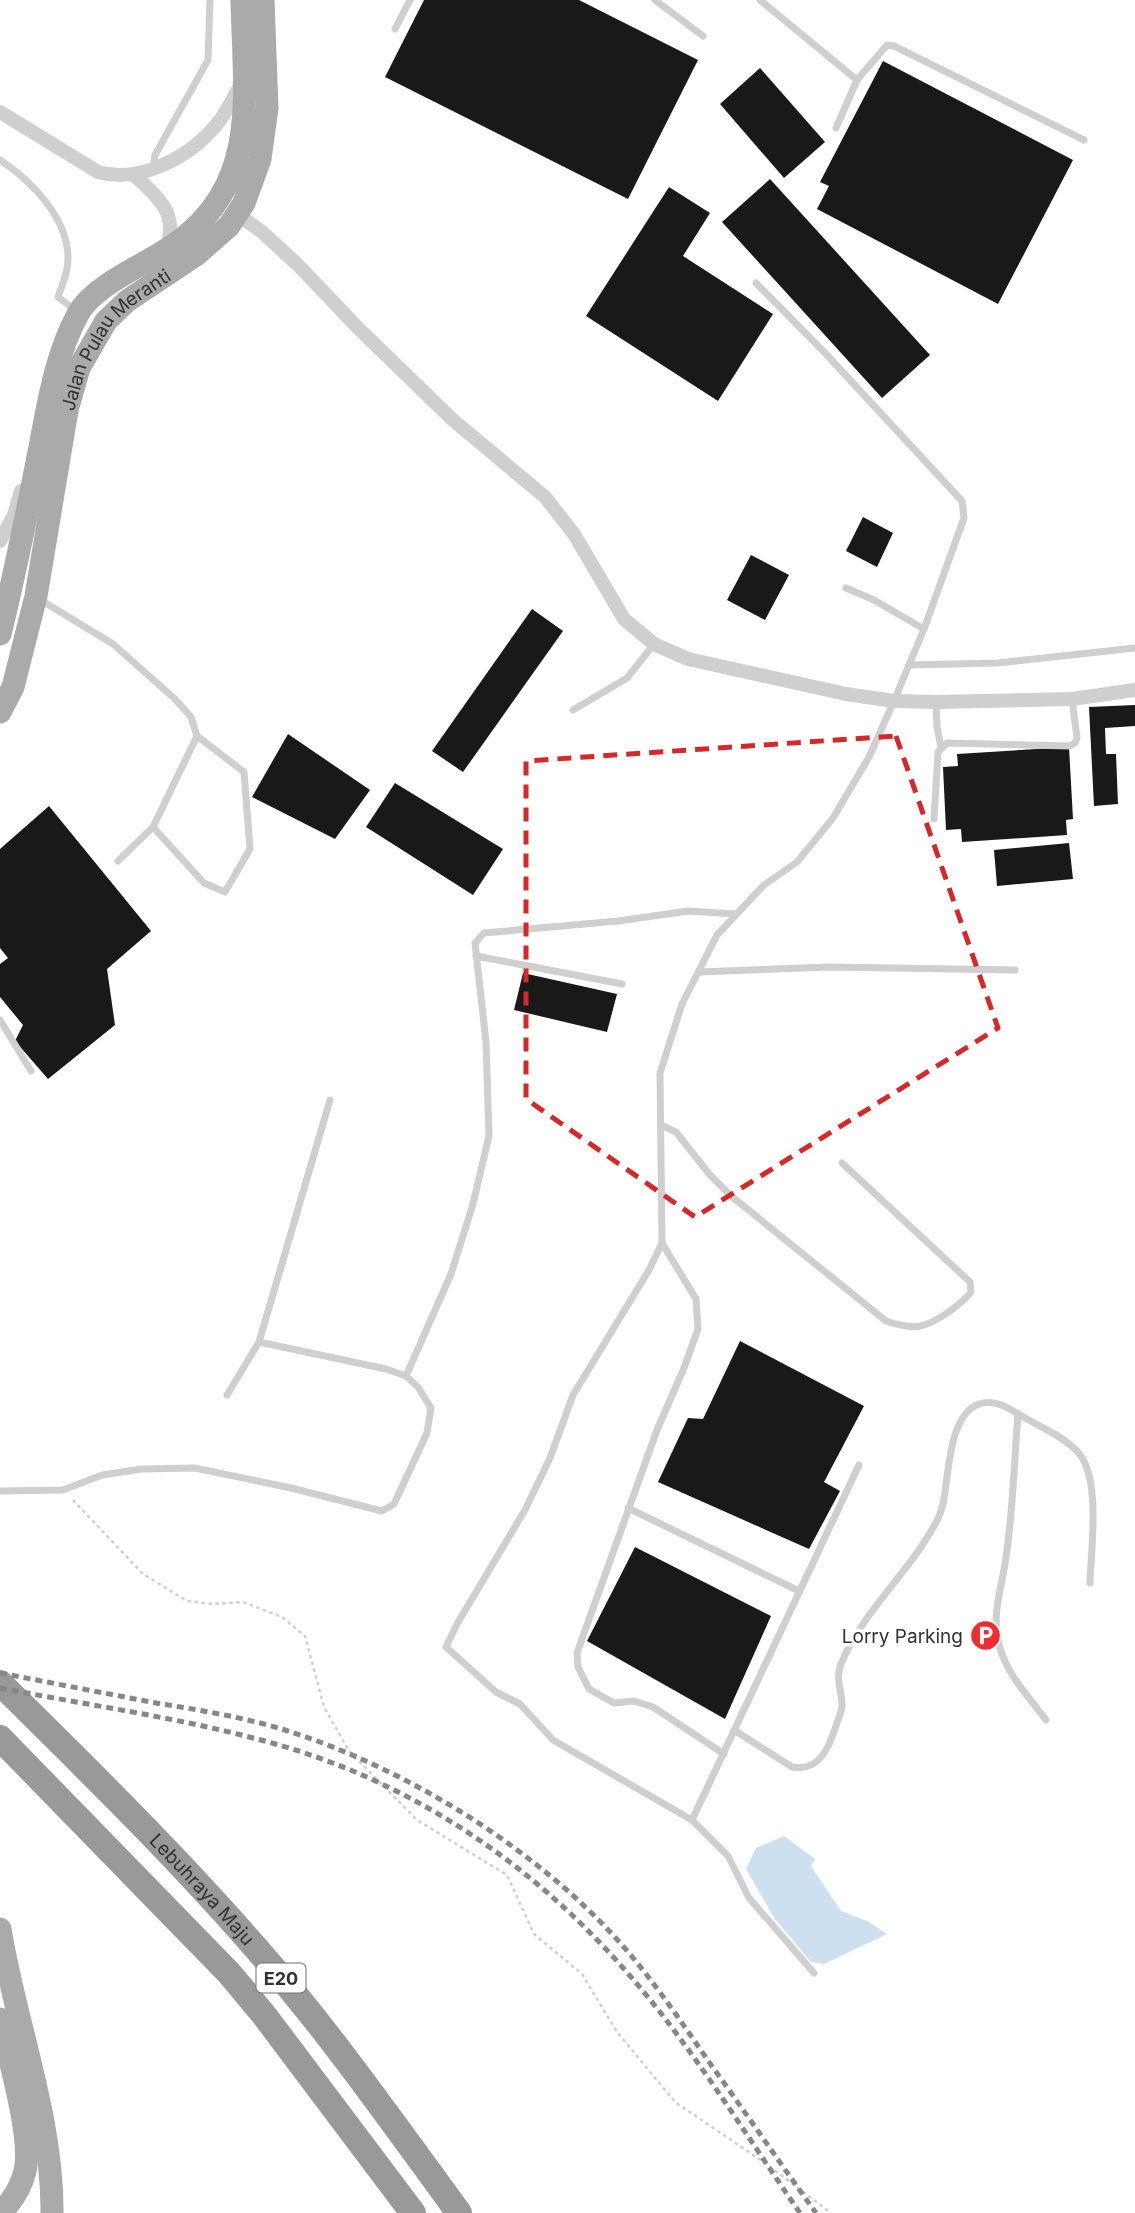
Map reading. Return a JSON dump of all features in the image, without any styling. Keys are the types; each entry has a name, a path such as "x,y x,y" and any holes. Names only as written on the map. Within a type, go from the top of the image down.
{"highway":[{"name":"Lebuhraya Maju","path":"0,1683 202,1889 285,1982 368,2087 459,2213"},
{"name":"Lebuhraya Maju","path":"0,1738 168,1909 247,1994 413,2213"}],"main road":[{"name":"Jalan Pulau Meranti","path":"0,634 57,365 78,313 113,281 191,233 215,208 230,181 245,121 242,0"},
{"name":"Jalan Pulau Meranti","path":"0,712 13,687 36,596 67,410 79,368 106,321 127,300 196,255 238,215 260,159 267,108 263,0"},
{"path":"0,1929 43,2129 50,2173 52,2213"},
{"path":"0,2019 25,2132 26,2168 17,2195 2,2213"},
{"path":"2,2213 26,2206 46,2213"}],"street":[{"path":"0,112 98,172 114,177 167,163 194,147 218,124 245,75"},
{"path":"133,174 158,198 170,216 172,234 165,251"},
{"path":"238,215 261,231 297,264 359,330 453,420 545,496 574,534 624,620 654,644 688,659 846,694 894,701 1072,699 1135,690"},
{"path":"0,541 14,515 44,426"}],"lane":[{"path":"153,168 155,155 208,60 210,0"},
{"path":"395,29 410,0"},
{"path":"655,0 703,36"},
{"path":"760,0 857,80"},
{"path":"836,128 857,80 887,45 894,46 1084,141"},
{"path":"0,160 38,191 57,218 69,259 58,296 78,313"},
{"path":"756,283 826,354 962,501 964,518 924,629 869,757 833,818 797,862 764,884 717,935 682,1004 660,1073 662,1243 649,1270 573,1395 550,1458 525,1510 446,1647 496,1692 520,1704 554,1740 692,1819 728,1856 749,1898 814,1973"},
{"path":"846,588 900,614 924,629"},
{"path":"36,596 113,644 175,699 191,717 197,736 244,772 250,849 225,892 204,883 153,827"},
{"path":"573,710 627,677 654,644"},
{"path":"909,665 998,663 1135,648"},
{"path":"934,819 938,752 941,747 947,743 1070,746 1077,738 1072,699"},
{"path":"936,702 941,747"},
{"path":"118,861 153,827 197,736"},
{"path":"406,1376 451,1275 473,1204 489,1136 486,1042 475,943 484,933 618,921 688,911 736,915"},
{"path":"477,956 622,984"},
{"path":"699,972 830,967 1015,970"},
{"path":"0,1020 31,1071"},
{"path":"227,1395 259,1342 330,1100"},
{"path":"660,1125 676,1132 710,1175 731,1196 886,1321 916,1327 931,1324 965,1300 971,1293 970,1282 842,1163"},
{"path":"662,1243 696,1299 698,1329 628,1508 577,1653 578,1668 589,1689 614,1703 634,1701 653,1707 724,1754"},
{"path":"0,1491 63,1490 102,1475 142,1469 195,1468 382,1511 394,1504 427,1433 432,1408 418,1387 406,1376 386,1369 259,1342"},
{"path":"734,1730 792,1766 812,1766 824,1756 842,1707 838,1675 841,1664 855,1637 932,1530 942,1507 956,1429 967,1410 980,1403 996,1402 1018,1414 1076,1450 1088,1465 1093,1485 1090,1583"},
{"path":"1018,1414 1005,1563 995,1609 996,1626 1000,1649 1010,1672 1046,1720"},
{"path":"692,1819 859,1465"},
{"path":"628,1508 799,1591"}],"path":[{"path":"63,1490 143,1574 187,1601 213,1604 243,1602 282,1617 305,1636 324,1707 349,1751 417,1820 507,1875 534,1934 582,1974 617,2032 675,2102 765,2163 831,2213"}],"highlighted area":[{"path":"896,736 998,1028 695,1217 526,1099 526,761"}],"water":[{"path":"784,1836 815,1859 811,1866 841,1911 867,1921 887,1934 824,1964 811,1962 775,1919 746,1869 756,1848"}],"building":[{"path":"424,0 579,0 698,60 628,199 385,77"},
{"path":"883,61 1073,160 998,304 817,209 829,186 820,182"},
{"path":"760,68 825,142 784,178 720,104"},
{"path":"770,179 930,355 882,398 722,222"},
{"path":"669,187 710,213 683,256 773,314 718,401 586,316"},
{"path":"863,517 893,533 877,567 846,551"},
{"path":"751,555 789,575 765,620 727,600"},
{"path":"532,609 563,631 463,772 432,751"},
{"path":"1135,705 1135,726 1105,728 1106,754 1116,754 1118,804 1094,806 1089,707"},
{"path":"288,734 370,790 335,839 252,797"},
{"path":"1069,747 1073,819 1066,820 1067,835 962,842 961,829 946,830 943,767 958,766 957,754"},
{"path":"395,783 503,849 473,895 366,827"},
{"path":"49,806 151,931 107,969 115,1025 48,1079 15,1041 23,1025 0,997 0,964 8,958 0,948 0,849"},
{"path":"1069,843 1073,879 997,886 994,850"},
{"path":"523,973 617,994 607,1032 514,1010"},
{"path":"740,1341 864,1406 824,1482 840,1491 809,1549 658,1482 688,1418 703,1419"},
{"path":"635,1547 771,1616 725,1719 587,1641"}],"railway":[{"path":"0,1673 221,1714 285,1730 381,1768 475,1821 561,1885 600,1921 634,1959 816,2213"},
{"path":"0,1688 175,1720 279,1745 377,1782 468,1832 550,1895 624,1969 694,2057 800,2213"}],"place":[{"name":"Lorry Parking","path":"986,1636"}]}
